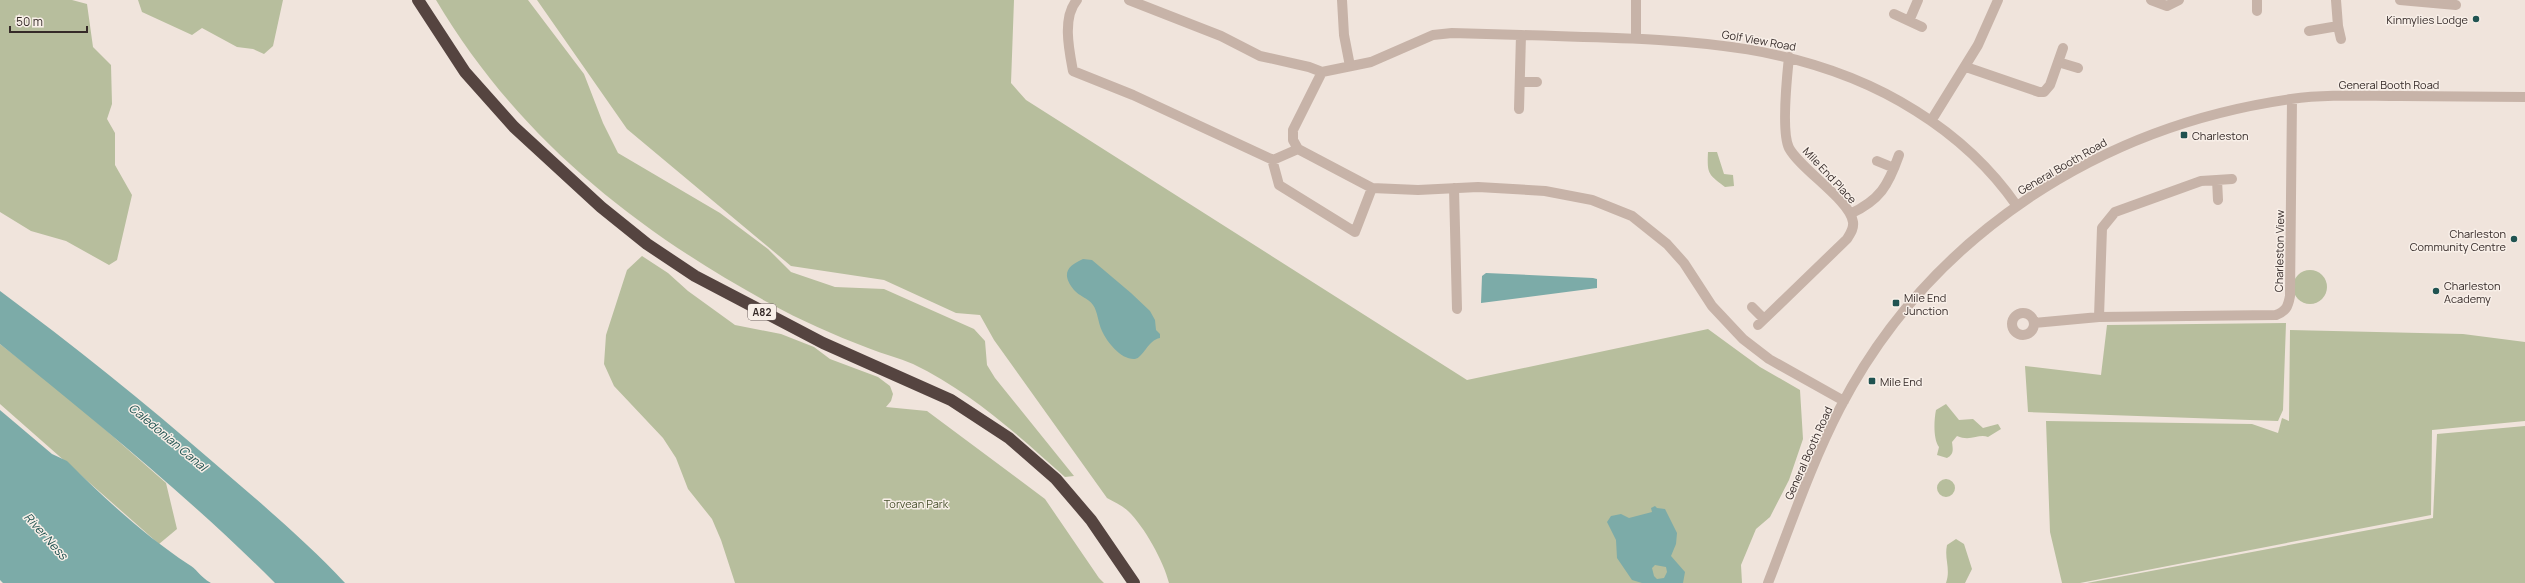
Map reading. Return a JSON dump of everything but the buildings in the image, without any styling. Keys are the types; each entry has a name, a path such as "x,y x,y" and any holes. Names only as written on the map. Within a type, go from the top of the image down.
{"highway":[{"name":"A82","path":"418,0 465,72 514,127 601,207 647,244 695,276 823,343 951,400 1009,438 1056,479 1091,520 1134,583"}],"street":[{"path":"1077,0 1070,8 1068,47 1073,71 1133,95 1272,160 1298,149"},
{"path":"1129,0 1220,36 1260,56 1309,67 1322,72 1293,130 1293,140 1298,149 1372,188 1418,190 1478,187 1568,194 1610,206 1632,216 1667,244 1684,263 1719,314 1742,339 1769,359 1844,401"},
{"path":"1342,0 1344,35 1350,66"},
{"path":"1636,0 1636,39"},
{"path":"1909,21 1918,0"},
{"path":"1931,120 1966,67 1998,0"},
{"path":"2151,0 2167,6 2175,4 2179,0"},
{"path":"2257,0 2257,11"},
{"path":"2336,0 2338,26 2341,39"},
{"path":"2400,0 2436,8 2456,5"},
{"path":"1894,14 1922,27"},
{"path":"2309,31 2338,26"},
{"name":"Golf View Road","path":"1322,72 1371,62 1433,35 1452,33 1636,39 1704,43 1789,57 1860,80 1931,120 1973,155 2016,206"},
{"path":"1520,109 1521,35"},
{"path":"1966,67 2039,92 2047,90 2063,48"},
{"name":"Mile End Place","path":"1752,307 1761,322 1847,239 1852,232 1853,223 1850,214 1789,148 1786,130 1789,57"},
{"path":"2058,62 2078,68"},
{"path":"1520,82 1537,82"},
{"name":"General Booth Road","path":"1768,583 1819,451 1844,401 1873,355 1904,311 1959,253 2016,206 2074,170 2126,144 2205,117 2292,99 2361,96 2525,98"},
{"name":"Charleston View","path":"2034,323 2099,317 2276,315 2284,311 2288,306 2290,296 2292,99"},
{"name":"Mile End Place","path":"1850,214 1874,201 1884,190 1899,155"},
{"path":"1272,160 1279,185 1355,232 1372,188"},
{"path":"1877,161 1894,168"},
{"path":"2099,317 2102,228 2108,219 2115,212 2201,181 2232,179"},
{"path":"2218,180 2218,200"},
{"path":"1454,188 1457,309"}],"green space":[{"path":"0,0 72,0 87,4 93,47 111,65 112,104 107,119 115,133 115,165 132,195 117,260 109,265 66,241 31,231 0,212"},
{"path":"138,0 283,0 273,46 264,54 253,49 237,47 202,28 192,35 142,12"},
{"path":"436,0 528,0 584,74 603,123 618,153 720,213 768,249 791,272 835,287 884,289 974,329 985,341 987,365 995,378 1074,476 1065,477 993,415 934,375 913,364 830,333 769,303 670,243 625,210 581,174 540,135 503,94 468,49"},
{"path":"537,0 1014,0 1011,83 1026,100 1467,380 1708,329 1760,367 1800,390 1803,439 1789,480 1770,517 1756,529 1741,565 1742,583 1169,583 1163,565 1147,535 1126,509 1107,498 994,340 980,315 956,313 884,280 791,266 627,129"},
{"path":"1708,152 1717,152 1724,174 1733,175 1734,186 1725,187 1712,176 1708,169"},
{"name":"Torvean Park","path":"642,256 668,273 688,291 735,325 781,334 814,347 830,359 878,377 890,386 893,394 891,401 886,407 927,411 1045,499 1099,578 1104,583 735,583 721,540 712,519 688,489 676,458 663,438 614,386 604,364 606,335 627,270"},
{"path":"2307,270 2313,270 2317,271 2324,277 2327,287 2326,294 2320,301 2313,304 2307,304 2303,303 2296,297 2293,290 2293,284 2294,280 2300,273"},
{"path":"2286,323 2283,410 2278,421 2028,412 2025,366 2101,375 2107,325"},
{"path":"2290,330 2463,334 2525,342 2525,421 2432,430 2431,515 2080,583 2062,583 2050,532 2046,421 2252,424 2278,433 2282,418 2289,421"},
{"path":"0,344 75,403 166,483 177,529 159,544 0,404"},
{"path":"1946,404 1959,420 1973,419 1983,428 1998,424 2001,429 1988,437 1981,436 1962,438 1957,436 1952,442 1953,447 1951,455 1947,458 1937,455 1939,447 1937,444 1934,424 1936,410"},
{"path":"2525,426 2525,583 2087,583 2433,518 2437,434"},
{"path":"1946,479 1950,480 1954,484 1954,492 1950,496 1946,497 1942,496 1938,492 1937,488 1938,484 1942,480"},
{"path":"1956,539 1964,544 1972,569 1965,583 1946,583 1948,573 1946,555 1947,545"}],"water":[{"path":"1083,259 1092,260 1131,293 1150,311 1155,320 1156,330 1160,334 1160,338 1152,342 1138,358 1130,359 1115,350 1102,331 1093,305 1076,292 1070,284 1067,275 1068,271 1073,265"},
{"path":"1486,273 1593,278 1597,279 1597,288 1481,303 1482,276"},
{"name":"Caledonian Canal","path":"0,291 108,374 187,440 264,506 345,583 275,583 209,520 106,430 0,344"},
{"name":"River Ness","path":"0,410 52,454 67,461 125,516 211,583 3,583 0,580"},
{"path":"1655,506 1657,508 1665,509 1677,533 1676,544 1671,556 1685,572 1683,583 1642,583 1632,580 1617,558 1616,540 1607,522 1611,516 1621,514 1629,518 1652,512 1651,508","holes":["1655,565 1666,567 1667,572 1664,578 1657,579 1654,576 1652,568"]}],"place":[{"name":"Kinmylies Lodge","path":"2476,19"},
{"name":"Charleston","path":"2184,135"},
{"name":"Charleston Community Centre","path":"2514,239"},
{"name":"Charleston Academy","path":"2436,291"},
{"name":"Mile End Junction","path":"1896,303"},
{"name":"Mile End","path":"1872,381"}]}
